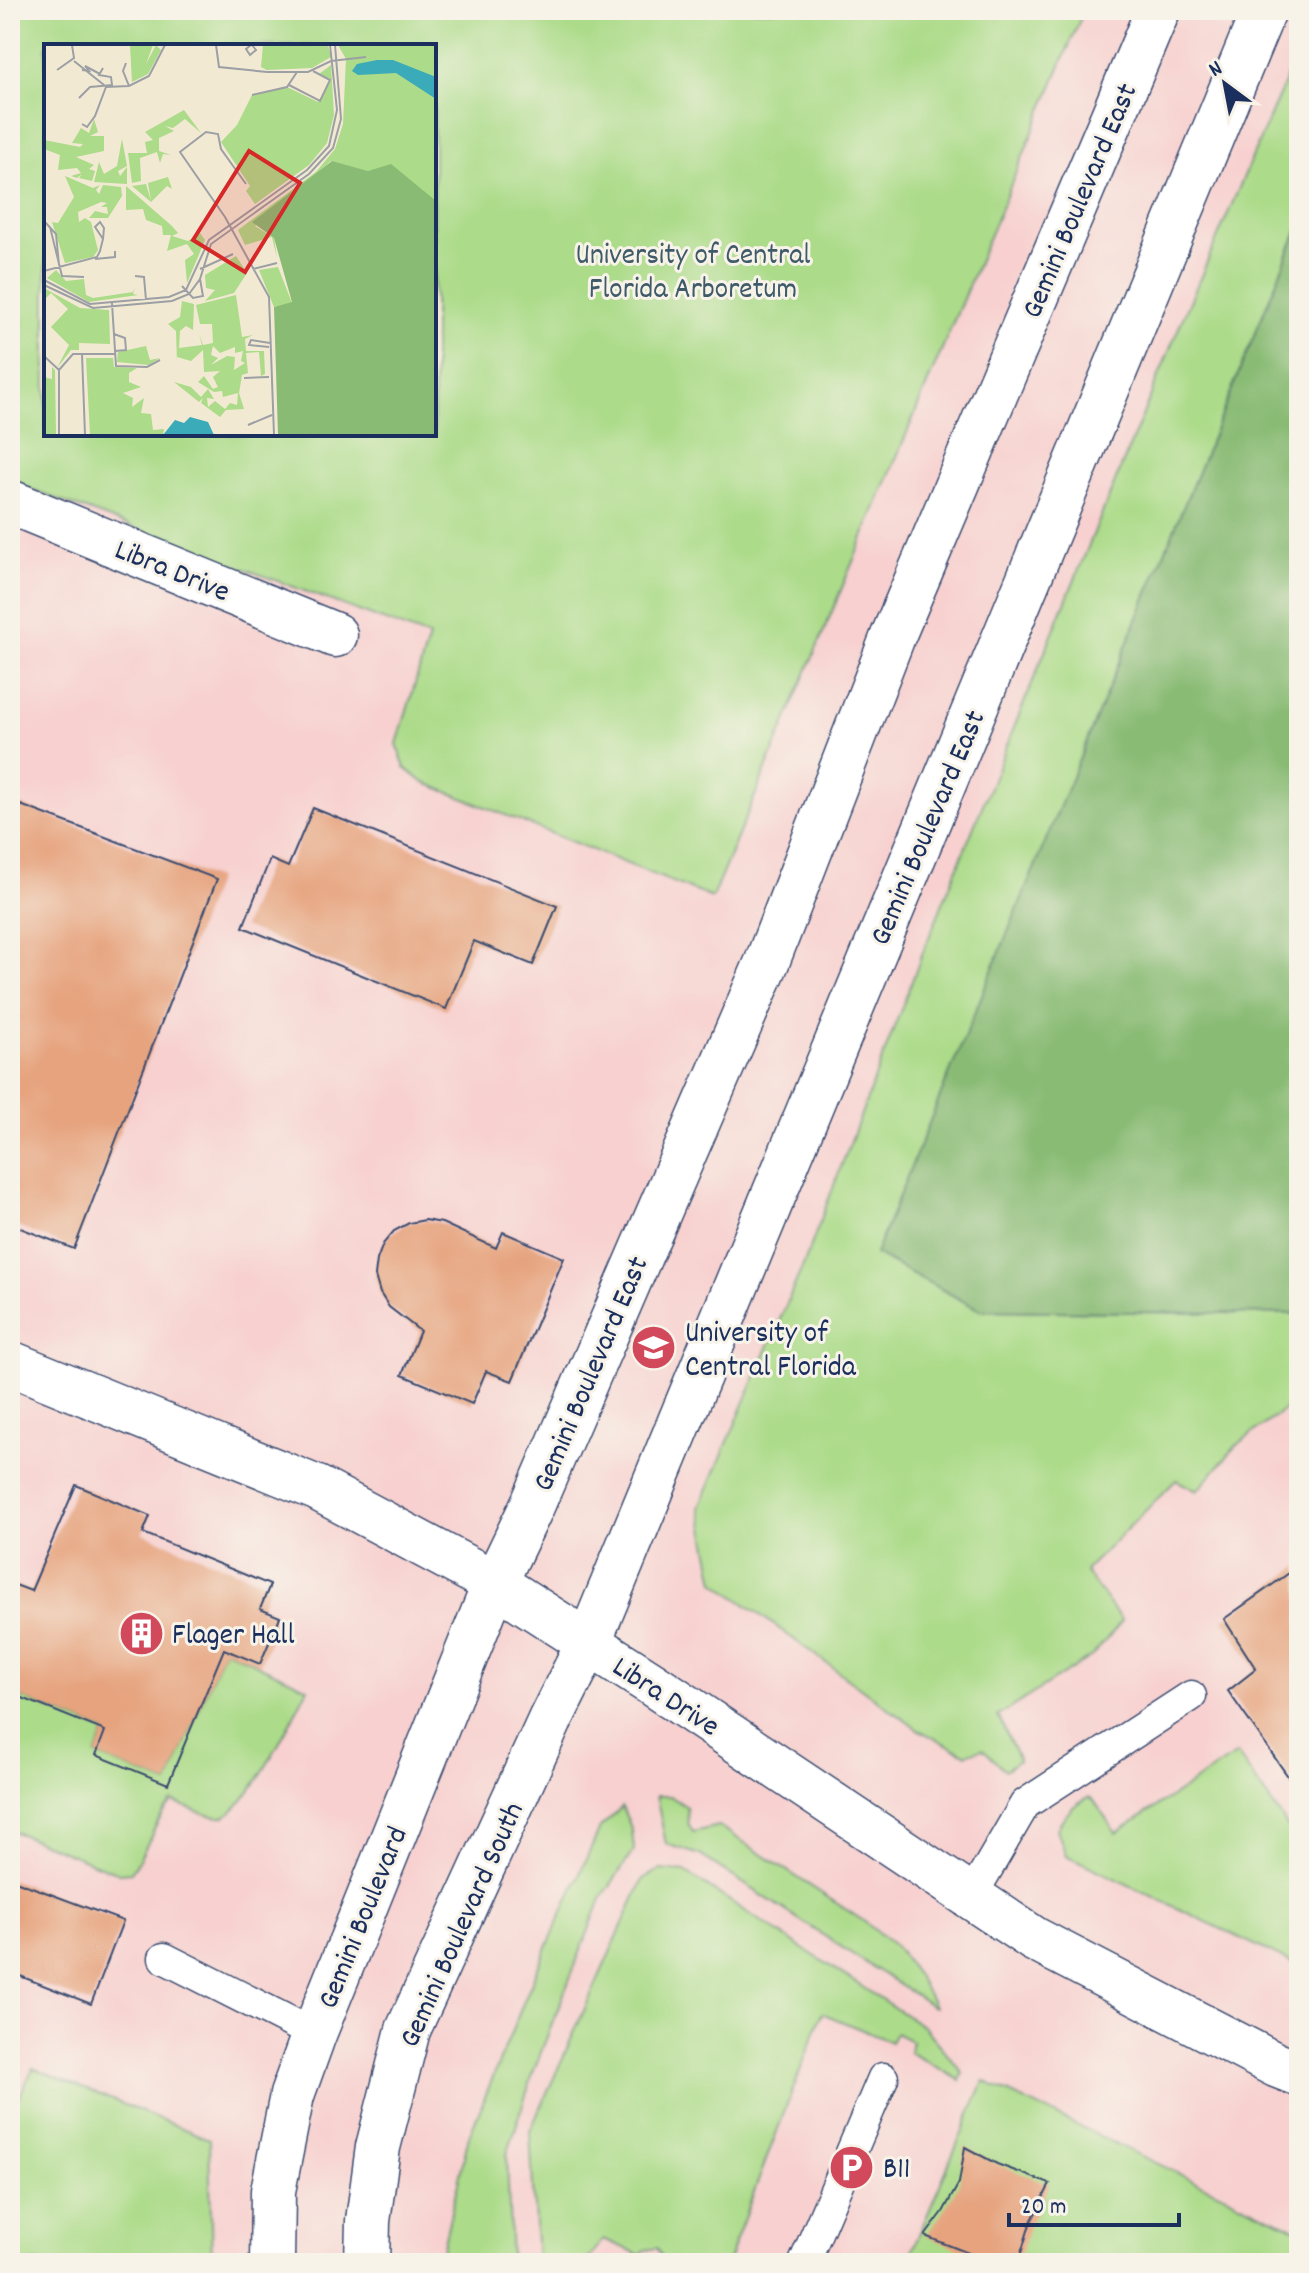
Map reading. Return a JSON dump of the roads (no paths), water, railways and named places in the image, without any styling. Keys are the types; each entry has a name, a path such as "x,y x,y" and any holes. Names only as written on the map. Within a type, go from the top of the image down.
{"street":[{"name":"Gemini Boulevard East","path":"495,1583 532,1506 767,962 893,636 1158,10"},
{"name":"Gemini Boulevard East","path":"588,1644 1264,10"},
{"name":"Libra Drive","path":"10,502 335,635"},
{"name":"Libra Drive","path":"16,1371 317,1488 495,1583 651,1683 1034,1939 1276,2065 1299,2074"},
{"name":"Gemini Boulevard","path":"272,2263 273,2191 292,2095 495,1583"},
{"name":"Gemini Boulevard South","path":"367,2263 368,2221 378,2147 408,2030 588,1644"}],"lane":[{"path":"971,1897 1025,1804 1191,1696"},
{"path":"164,1958 314,2034"},
{"path":"804,2263 883,2078"}],"place":[{"name":"University of Central Florida","path":"654,1348"},
{"name":"Flager Hall","path":"141,1633"},
{"name":"B11","path":"852,2167"}],"park label":[{"name":"University of Central Florida Arboretum","path":"693,270"}]}
